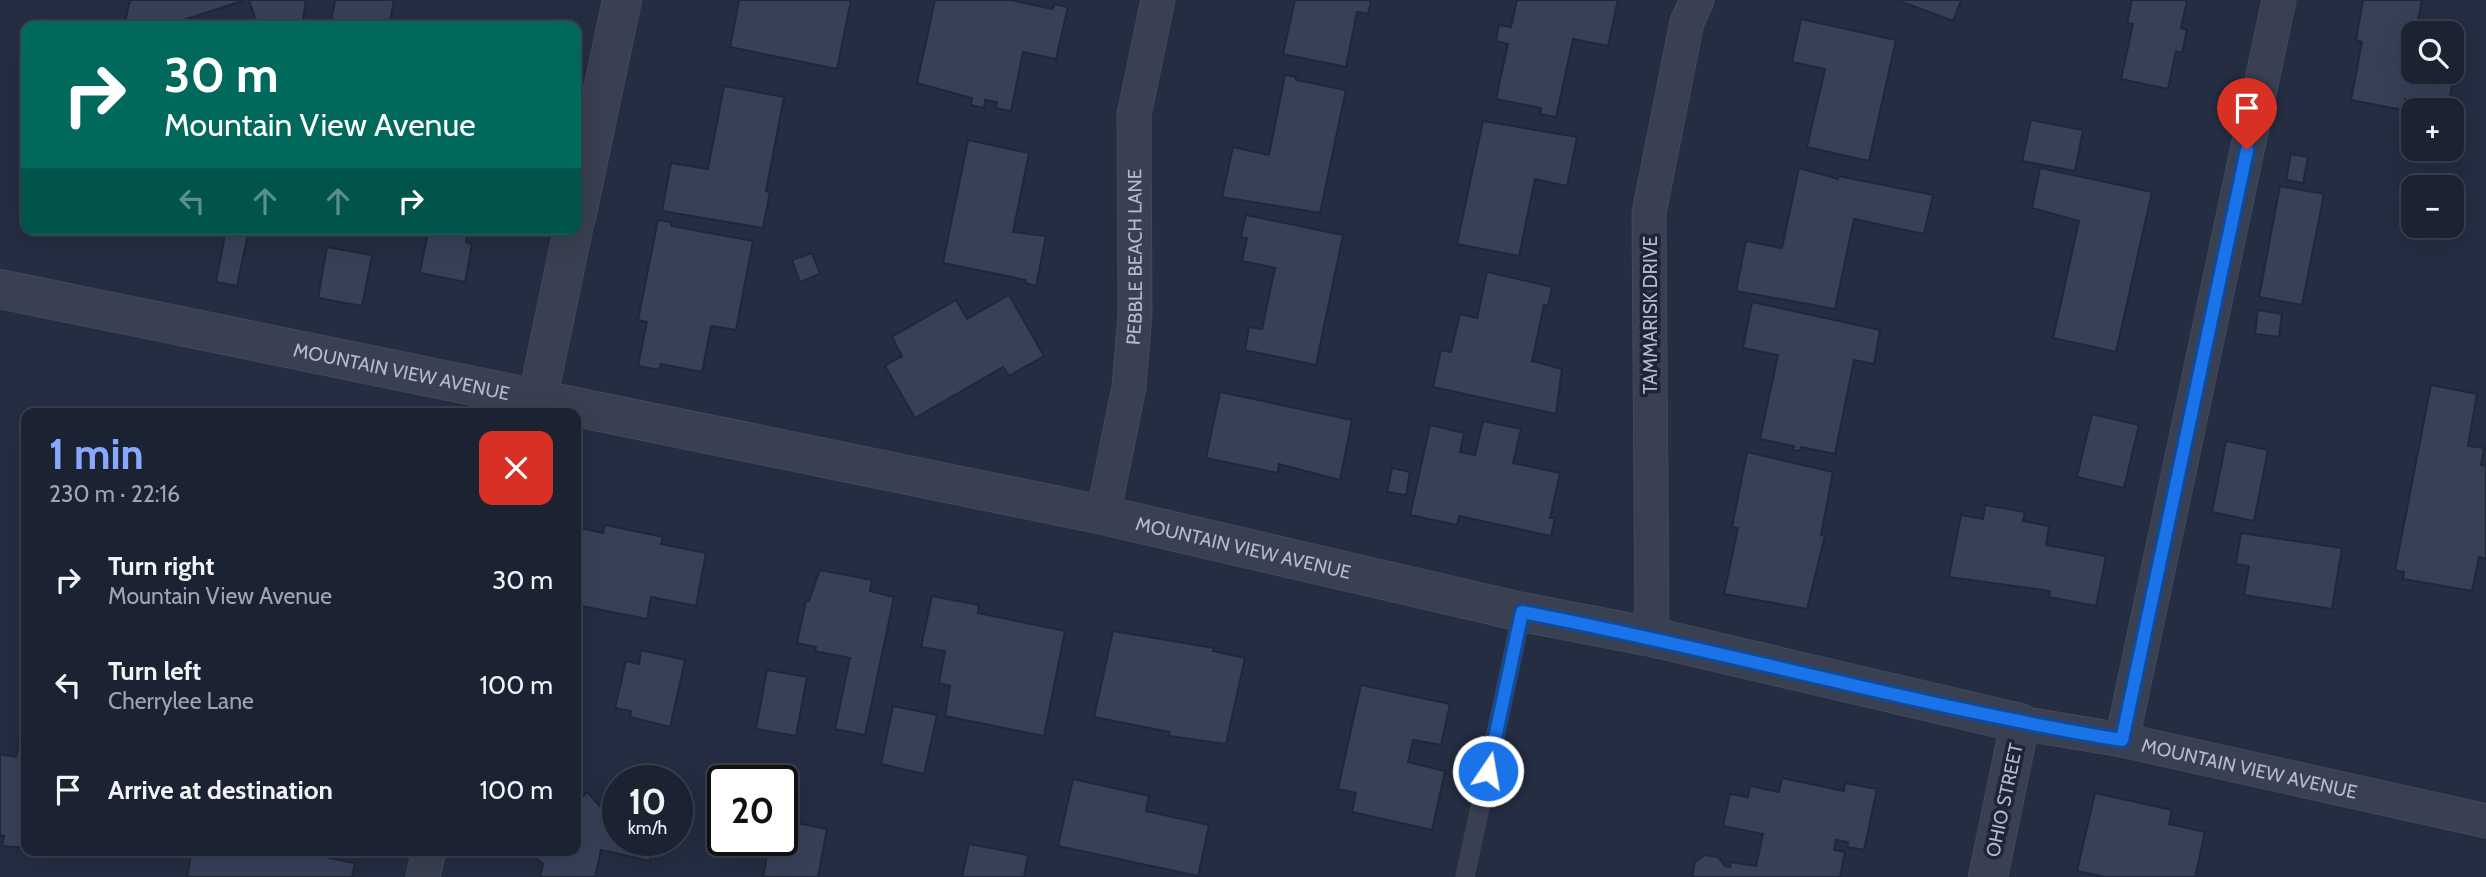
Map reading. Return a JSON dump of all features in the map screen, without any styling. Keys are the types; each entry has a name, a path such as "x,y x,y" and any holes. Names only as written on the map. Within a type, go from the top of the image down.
{"street":[{"path":"581,194 622,0"},
{"name":"PEBBLE BEACH LANE","path":"1103,516 1129,387 1135,314 1133,115 1158,0"},
{"name":"TAMMARISK DRIVE","path":"1653,636 1649,212 1687,22 1697,0"},
{"path":"2122,740 2279,0"},
{"path":"536,405 572,235"},
{"name":"MOUNTAIN VIEW AVENUE","path":"0,289 536,405"},
{"name":"MOUNTAIN VIEW AVENUE","path":"581,414 1103,516 1522,612 1653,636 2020,723 2122,740 2486,821"},
{"name":"OHIO STREET","path":"1988,877 2020,723"},
{"path":"423,877 428,856"}],"lane":[{"path":"1465,877 1522,612"}],"building":[{"path":"130,0 245,0 180,21 125,21"},
{"path":"249,0 306,0 303,21 256,21"},
{"path":"335,0 394,0 390,21 331,21"},
{"path":"739,0 851,0 837,69 730,47"},
{"path":"935,0 1010,0 1053,9 1054,4 1068,7 1056,59 1023,52 1011,111 996,108 997,102 985,100 984,108 971,105 972,98 917,83"},
{"path":"1295,0 1371,0 1368,14 1357,12 1346,67 1283,54"},
{"path":"1517,0 1618,0 1608,46 1573,39 1556,117 1540,114 1541,108 1496,99 1508,44 1496,41 1499,25 1511,27"},
{"path":"1897,0 1961,0 1953,21"},
{"path":"2132,0 2187,0 2181,28 2187,30 2182,53 2176,51 2168,89 2121,79 2133,24 2127,23"},
{"path":"2363,0 2422,0 2418,20 2423,21 2401,21 2401,84 2452,84 2450,98 2401,98 2401,110 2351,100 2362,42 2356,40"},
{"path":"1801,19 1896,40 1869,161 1807,147 1825,69 1792,62"},
{"path":"1285,75 1296,77 1296,80 1346,90 1320,213 1222,197 1233,147 1269,155"},
{"path":"724,86 784,97 766,191 770,192 763,228 662,211 671,163 708,169"},
{"path":"2031,120 2083,130 2075,171 2022,161"},
{"path":"1483,121 1577,137 1567,186 1535,179 1519,256 1457,244"},
{"path":"968,140 1029,153 1013,232 1046,236 1036,286 1026,283 1026,280 943,263"},
{"path":"2291,154 2308,157 2303,183 2286,180"},
{"path":"1799,168 1838,179 1838,176 1933,195 1924,234 1854,219 1835,309 1736,291 1746,241 1782,248"},
{"path":"2040,168 2152,192 2116,352 2053,338 2079,221 2032,208"},
{"path":"2280,186 2324,194 2302,305 2259,297"},
{"path":"1246,215 1343,235 1316,365 1245,350 1249,327 1262,329 1275,268 1242,261 1247,238 1241,237"},
{"path":"658,220 671,222 671,226 753,241 736,330 711,326 702,372 661,364 659,370 638,366 647,322 638,320"},
{"path":"225,235 248,235 237,286 216,282"},
{"path":"417,235 467,235 466,242 472,244 465,282 420,273 427,237"},
{"path":"327,247 372,255 362,306 318,298"},
{"path":"812,253 820,274 800,282 792,260"},
{"path":"1487,272 1552,287 1548,306 1544,305 1532,361 1562,369 1556,414 1433,387 1441,350 1451,352 1460,314 1477,318"},
{"path":"1009,295 1044,356 1009,376 1003,367 915,418 885,366 902,356 892,337 956,300 967,319"},
{"path":"1752,302 1880,330 1874,364 1854,360 1835,454 1801,447 1800,451 1793,450 1794,446 1760,439 1778,355 1743,348"},
{"path":"2258,310 2282,314 2279,337 2255,334"},
{"path":"2431,385 2477,394 2468,446 2484,448 2481,465 2486,466 2486,559 2479,557 2472,591 2403,579 2404,572 2395,570"},
{"path":"1220,392 1352,420 1340,480 1279,464 1278,473 1206,458"},
{"path":"2092,414 2139,425 2124,488 2077,477"},
{"path":"1483,421 1521,429 1513,463 1560,473 1550,518 1555,518 1551,536 1459,516 1457,525 1410,515 1430,425 1464,433 1460,452 1475,455"},
{"path":"2226,441 2268,450 2254,521 2212,512"},
{"path":"1747,452 1833,472 1821,535 1825,535 1807,609 1724,594 1738,528 1732,527"},
{"path":"1392,468 1410,472 1406,495 1387,492"},
{"path":"1985,505 2025,512 2023,521 2049,526 2046,545 2106,556 2096,606 2049,597 2050,591 1949,577 1961,515 1983,519"},
{"path":"605,525 663,537 661,544 706,553 696,606 651,597 647,619 581,606 581,528 603,533"},
{"path":"2241,533 2342,548 2332,609 2244,595 2249,566 2236,564"},
{"path":"820,570 872,580 870,591 894,597 865,735 835,729 850,658 815,651 816,647 797,643 806,601 809,601"},
{"path":"932,596 979,605 978,613 1065,631 1044,736 945,716 950,686 939,683 945,651 921,647"},
{"path":"1113,631 1214,648 1213,651 1245,658 1226,744 1169,736 1170,732 1094,717"},
{"path":"641,650 685,660 670,727 630,717 631,711 615,708 626,661 639,664"},
{"path":"767,670 807,677 796,736 756,729"},
{"path":"1361,685 1450,704 1441,745 1413,740 1408,762 1445,771 1432,830 1352,812 1356,793 1338,789"},
{"path":"893,706 937,715 924,774 881,764"},
{"path":"21,735 21,848 2,846 4,836 0,835 0,754 16,757"},
{"path":"1782,778 1844,791 1845,783 1877,789 1864,850 1847,847 1848,842 1836,840 1834,850 1845,852 1840,877 1692,877 1695,862 1705,855 1718,857 1725,866 1730,867 1731,862 1756,866 1763,834 1723,826 1730,794 1748,797 1750,786 1779,792"},
{"path":"1073,779 1149,796 1146,811 1209,825 1198,876 1058,846"},
{"path":"587,792 602,808 602,850 595,877 540,877 543,864 534,856 581,856 581,799"},
{"path":"2095,793 2172,810 2169,824 2205,832 2195,877 2105,877 2077,871"},
{"path":"798,823 827,829 818,877 763,877 767,856 798,856"},
{"path":"969,844 1028,855 1024,877 962,877"},
{"path":"191,856 319,856 355,863 352,877 187,877"},
{"path":"628,856 651,856 650,861"}],"route":[{"path":"1488,771 1522,612 1653,636 2020,723 2122,740 2247,150"}]}
